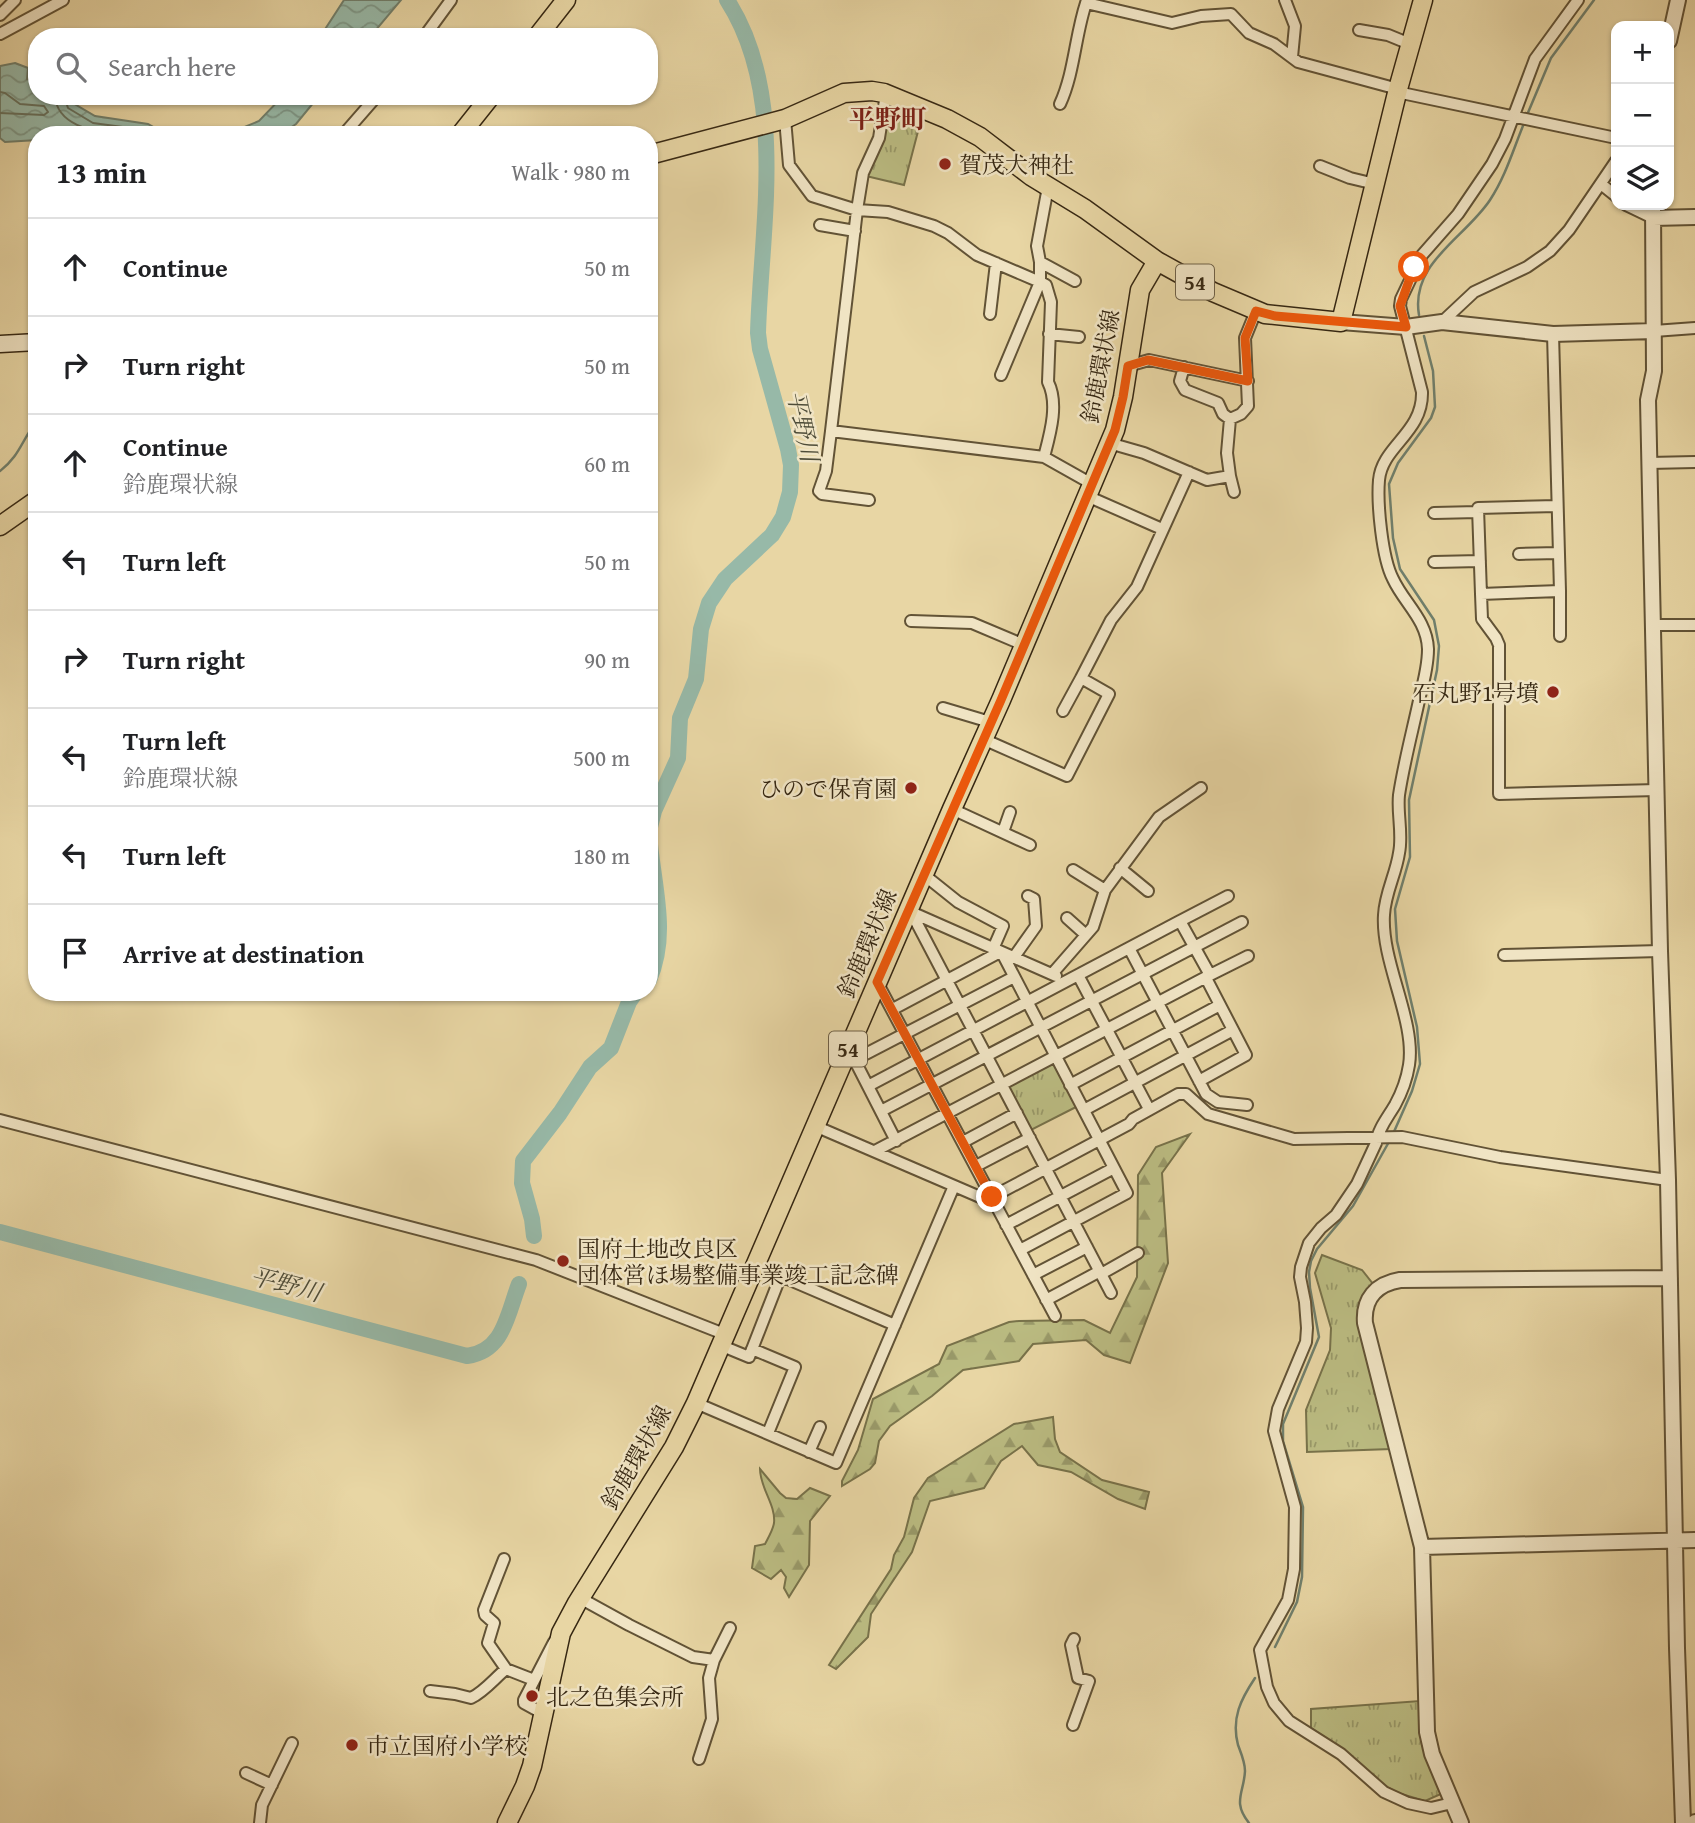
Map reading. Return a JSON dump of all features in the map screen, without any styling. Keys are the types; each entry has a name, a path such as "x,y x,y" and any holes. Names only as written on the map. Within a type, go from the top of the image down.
{"main road":[{"path":"544,28 566,0"},
{"path":"1340,321 1423,0"},
{"name":"54","path":"658,153 771,124 844,93 872,91 886,94 947,119 980,137 1157,261 1213,292 1256,311 1275,316 1340,321"},
{"path":"467,126 484,105"},
{"name":"鈴鹿環状線","path":"507,1823 525,1786 561,1633 674,1447 696,1403 815,1126 851,1055 877,982 1090,490 1109,443 1123,397 1140,290 1157,261"},
{"path":"0,344 28,342"},
{"path":"0,526 28,506"}],"street":[{"path":"0,15 15,0"},
{"path":"0,34 63,0"},
{"path":"431,28 451,0"},
{"path":"1285,0 1295,26 1292,57"},
{"path":"1452,1803 1431,1808 1408,1803 1384,1792 1341,1754 1289,1721 1274,1703 1267,1687 1260,1650 1288,1600 1293,1578 1294,1507 1274,1431 1278,1409 1306,1342 1306,1315 1300,1277 1309,1244 1321,1228 1336,1215 1357,1184 1397,1102 1409,1065 1408,1038 1386,944 1384,916 1399,856 1399,797 1428,650 1423,628 1415,611 1392,578 1381,532 1379,480 1382,470 1420,414 1422,403 1422,392 1400,306 1414,267 1458,214 1492,164 1515,118 1539,52 1578,0"},
{"path":"1673,21 1678,0"},
{"path":"1060,104 1069,85 1087,2 1172,23 1201,16 1231,14 1249,33 1274,44 1298,62 1398,91 1611,137"},
{"path":"1359,30 1388,35 1410,44"},
{"path":"869,500 822,494 820,491 826,471 863,173 878,138 886,94"},
{"path":"351,126 369,105"},
{"path":"771,124 789,165 812,196 857,210 888,212 934,226 978,255 1046,285 1051,302 1048,382 1053,407 1044,457"},
{"path":"1320,166 1375,184"},
{"path":"1442,322 1474,292 1527,267 1550,251 1611,169"},
{"path":"1601,184 1611,192"},
{"path":"1001,374 1040,282 1037,246 1048,187"},
{"path":"1684,1823 1648,400 1654,371 1653,211 1695,217"},
{"path":"820,225 855,231"},
{"path":"1040,262 1075,281"},
{"path":"990,314 996,263"},
{"path":"1230,419 1241,414 1248,405 1245,338 1256,311"},
{"path":"1340,321 1406,327 1442,322 1553,334 1695,328"},
{"path":"1049,334 1079,337"},
{"path":"1553,334 1560,636"},
{"path":"1128,366 1148,360 1248,381"},
{"path":"1184,367 1180,380 1185,390 1218,403 1223,414 1230,419"},
{"path":"1230,419 1227,453 1234,492"},
{"path":"831,430 1044,457 1090,490 1162,529"},
{"path":"1109,443 1144,453 1207,480 1230,476"},
{"path":"1650,463 1695,462"},
{"path":"1063,711 1111,620 1137,587 1189,472"},
{"path":"1557,506 1478,508 1482,619 1499,645 1499,794 1657,790"},
{"path":"1434,513 1478,512"},
{"path":"1519,554 1558,553"},
{"path":"1434,562 1480,561"},
{"path":"1481,594 1560,592"},
{"path":"911,621 972,623 1024,645"},
{"path":"1652,625 1695,625"},
{"path":"983,739 1067,776 1109,694 1081,678"},
{"path":"943,708 990,722"},
{"path":"1052,974 1086,935 1097,918 1105,890 1158,817 1200,788"},
{"path":"952,809 1030,845"},
{"path":"1003,832 1010,812"},
{"path":"1120,868 1147,891"},
{"path":"1073,870 1105,890"},
{"path":"923,874 958,902 1003,926 998,951 1127,1193 1020,1250"},
{"path":"1014,957 1036,926 1034,899 1028,896"},
{"path":"868,1086 1228,896"},
{"path":"910,911 1052,974 1073,977 1092,1000 1149,1109"},
{"path":"910,911 1111,1293"},
{"path":"1067,918 1086,935"},
{"path":"1180,921 1246,1055 1199,1081"},
{"path":"881,1111 1242,922"},
{"path":"1129,948 1206,1094 1212,1099 1229,1104 1247,1105"},
{"path":"893,1009 998,951"},
{"path":"1504,955 1660,951"},
{"path":"875,1151 1248,956"},
{"path":"896,1140 851,1055 906,1034 1014,977"},
{"path":"877,982 1055,1317"},
{"path":"1070,1084 1220,1005"},
{"path":"1084,1110 1233,1030"},
{"path":"815,1126 980,1197 992,1197 1100,1140 1172,1095 1186,1094 1208,1114 1294,1139 1402,1137 1500,1157 1668,1180"},
{"path":"963,1142 1017,1113"},
{"path":"0,1120 536,1260 722,1340 749,1357 781,1275"},
{"path":"976,1167 1030,1138"},
{"path":"1006,1225 1114,1168"},
{"path":"696,1403 836,1463 954,1185"},
{"path":"1033,1275 1087,1247"},
{"path":"1046,1300 1138,1253"},
{"path":"755,1265 895,1325"},
{"path":"1461,1823 1432,1754 1427,1732 1422,1547 1365,1323 1366,1304 1375,1290 1382,1285 1400,1280 1670,1279"},
{"path":"752,1349 795,1367 768,1433"},
{"path":"810,1452 820,1427"},
{"path":"1422,1547 1695,1540"},
{"path":"504,1559 484,1610 485,1615 494,1623 488,1643 506,1669 534,1680"},
{"path":"580,1598 693,1657 714,1660"},
{"path":"699,1759 712,1719 709,1678 714,1660 730,1628"},
{"path":"544,1714 524,1703 561,1633"},
{"path":"1073,1725 1089,1681 1078,1678 1071,1645 1074,1639"},
{"path":"430,1691 455,1693 471,1698 479,1695 506,1669"},
{"path":"261,1823 262,1805 292,1742"},
{"path":"246,1773 272,1785"}],"green space":[{"path":"887,98 923,112 904,185 866,176"},
{"path":"1054,1063 1078,1106 1031,1130 1009,1090 1010,1085"},
{"path":"1190,1134 1162,1173 1168,1263 1130,1363 1104,1355 1086,1340 1033,1344 1019,1361 963,1370 890,1426 879,1441 875,1463 842,1486 858,1450 873,1399 939,1364 947,1346 1009,1322 1019,1321 1084,1320 1110,1333 1137,1277 1138,1175 1156,1147"},
{"path":"1322,1255 1362,1270 1373,1284 1365,1292 1359,1310 1391,1449 1307,1452 1306,1410 1330,1350 1331,1328 1315,1273"},
{"path":"1053,1417 1055,1439 1060,1452 1102,1480 1149,1492 1145,1509 1118,1499 1071,1472 1038,1465 1022,1446 1001,1461 984,1488 930,1501 912,1552 871,1614 868,1637 836,1669 829,1665 891,1569 894,1555 904,1537 914,1498 928,1478 1014,1424"},
{"path":"760,1469 786,1498 797,1499 810,1488 830,1496 810,1521 809,1565 789,1597 784,1588 786,1577 781,1570 771,1579 752,1568 755,1546 765,1544 774,1523 773,1510 762,1483"},
{"path":"1420,1701 1426,1757 1441,1794 1425,1801 1398,1793 1384,1785 1335,1744 1311,1728 1311,1709"}],"water":[{"path":"344,0 401,0 378,28 326,28"},
{"path":"15,63 28,68 28,105 76,105 95,116 152,126 28,126 28,141 5,142 0,138 0,66"},
{"path":"274,105 312,105 293,126 247,126 259,121"}],"waterway":[{"name":"平野川","path":"658,802 678,758 680,718 696,679 701,629 709,603 725,579 772,535 783,517 790,492 791,465 788,449 758,333 766,206 764,119 758,77 746,37 727,0"},
{"path":"1527,115 1551,58 1594,0"},
{"path":"1419,315 1418,297 1423,280 1442,252 1479,214 1496,191 1525,121"},
{"path":"1393,1134 1412,1091 1420,1064 1417,1027 1397,941 1395,909 1410,857 1409,800 1437,670 1439,646 1434,620 1400,569 1393,538 1389,484 1398,463 1431,418 1435,407 1433,371 1424,336"},
{"path":"0,471 17,453 28,435"},
{"name":"平野川","path":"658,907 658,944"},
{"name":"平野川","path":"534,1236 522,1183 523,1161 560,1113 590,1067 611,1048 630,1001"},
{"path":"1275,1647 1297,1602 1302,1577 1303,1507 1283,1441 1283,1424 1319,1337 1310,1288 1311,1261 1317,1249 1353,1206 1390,1140"},
{"name":"平野川","path":"0,1232 467,1356 479,1353 497,1339 519,1284"},
{"path":"1249,1823 1240,1803 1245,1768 1236,1726 1242,1701 1255,1678"}],"place":[{"name":"賀茂大神社","path":"945,164"},
{"name":"石丸野1号墳","path":"1553,692"},
{"name":"ひので保育園","path":"911,788"},
{"name":"国府土地改良区 団体営ほ場整備事業竣工記念碑","path":"563,1261"},
{"name":"北之色集会所","path":"532,1696"},
{"name":"市立国府小学校","path":"352,1745"}],"district":[{"name":"平野町","path":"888,118"}],"route":[{"path":"992,1197 877,982 1001,700 1115,430 1128,366 1148,360 1248,381 1245,338 1256,311 1275,316 1406,327 1400,306 1414,267"}]}
